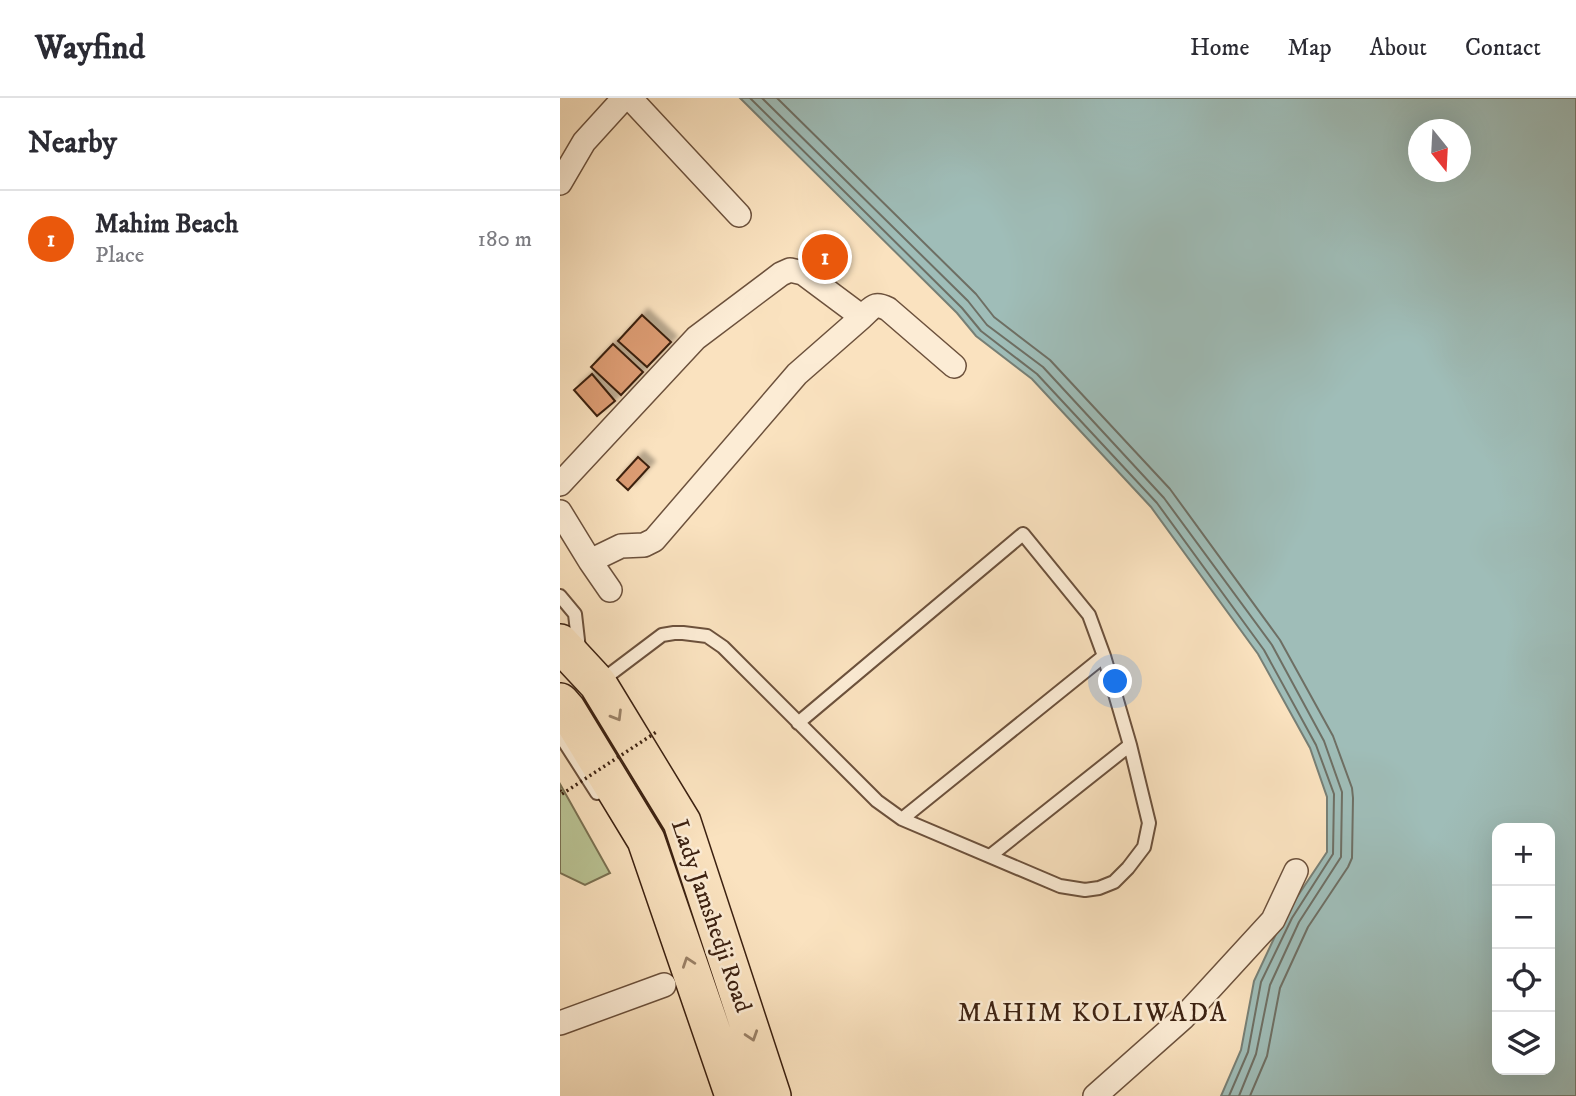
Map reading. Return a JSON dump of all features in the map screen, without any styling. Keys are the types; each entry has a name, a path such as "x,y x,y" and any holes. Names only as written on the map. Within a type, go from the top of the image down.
{"main road":[{"name":"Lady Jamshedji Road","path":"580,664 682,822 772,1096"},
{"name":"Lady Jamshedji Road","path":"560,702 567,709 646,840 734,1096"}],"street":[{"path":"560,183 584,142 624,98"},
{"path":"630,98 738,215"},
{"path":"560,484 696,338 781,274 790,270 803,273 862,317"},
{"path":"590,561 621,547 644,545 654,540 797,374 875,305 888,309 954,366"},
{"path":"560,512 610,590"},
{"path":"1095,1096 1182,1018 1272,920 1296,871"},
{"path":"560,1023 664,985"}],"lane":[{"path":"560,596 575,614 580,664 674,632 707,636 723,647 798,723 877,801 902,819 1060,886 1085,890 1114,882 1144,847 1149,823 1130,746 1089,615 1023,534 798,723"},
{"path":"902,819 1104,656"},
{"path":"560,735 603,802"},
{"path":"990,856 1130,746"},
{"path":"639,855 661,885"}],"path":[{"path":"561,792 658,731"}],"green space":[{"path":"560,784 610,873 585,885 560,873"}],"water":[{"path":"740,98 1576,98 1576,1096 1221,1096 1241,1050 1254,981 1285,915 1327,852 1327,797 1310,748 1258,654 1151,507 1032,379 976,336 957,313"}],"building":[{"path":"642,315 671,342 647,367 618,341"},
{"path":"613,344 643,372 621,395 591,367"},
{"path":"592,374 615,401 597,416 574,390"},
{"path":"638,457 649,467 628,490 617,480"}],"place":[{"name":"Mahim Beach","path":"825,257"}],"district":[{"name":"MAHIM KOLIWADA","path":"1093,1013"}]}
